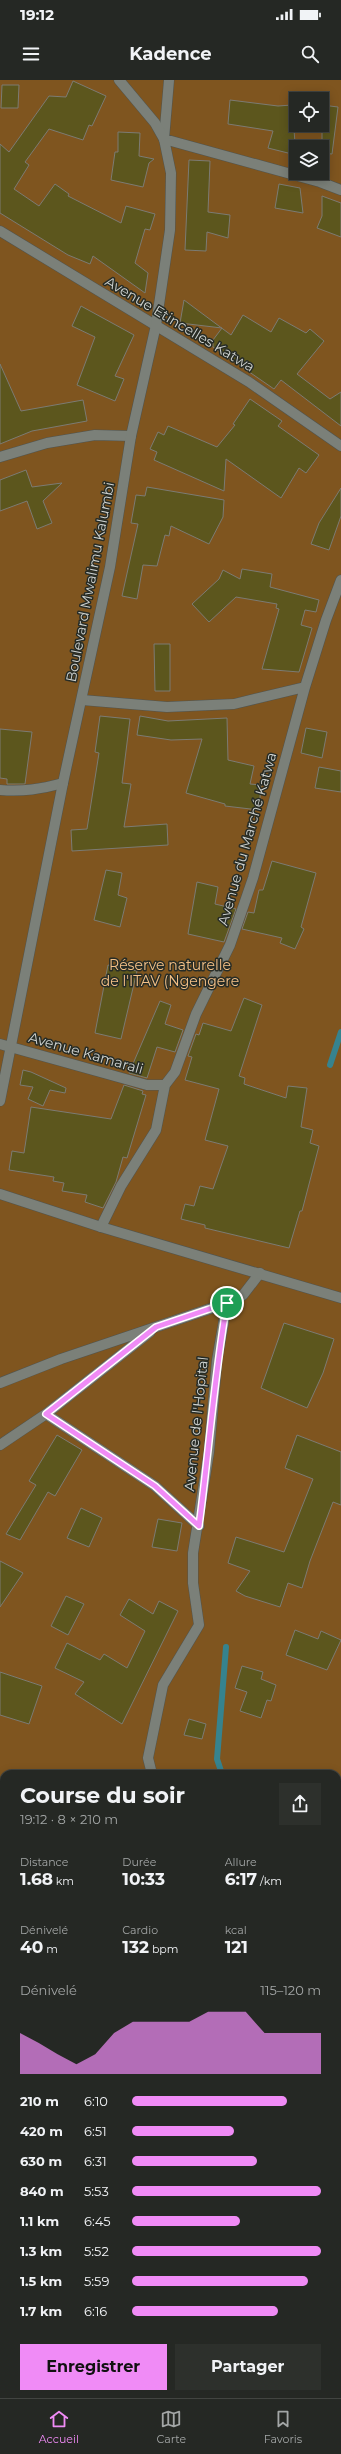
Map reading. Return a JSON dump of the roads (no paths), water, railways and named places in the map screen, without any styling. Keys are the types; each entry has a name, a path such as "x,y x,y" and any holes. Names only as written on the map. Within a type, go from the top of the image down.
{"street":[{"name":"Boulevard Mwalimu Kalumbi","path":"0,1101 5,1045 22,997 63,782 110,567 131,436 156,325 170,230 171,168 164,139 155,123 119,80"},
{"path":"169,80 164,139 320,182 341,190"},
{"name":"Avenue Etincelles Katwa","path":"0,230 249,382 341,446"},
{"path":"0,457 47,443 88,436 131,436"},
{"name":"Avenue du Marché Katwa","path":"101,1227 121,1186 156,1130 165,1086 175,1072 196,1014 230,946 253,878 305,687 326,620 341,580"},
{"path":"82,700 167,707 234,704 305,687"},
{"path":"0,790 19,792 40,790 63,782"},
{"name":"Avenue Kamarali","path":"5,1045 146,1084 165,1086"},
{"path":"0,1194 101,1227 341,1298"},
{"path":"0,1383 61,1359 227,1303 243,1294 260,1273"},
{"name":"Avenue de l'Hopital","path":"151,1770 148,1758 163,1685 199,1625 193,1583 193,1553 199,1526 209,1452 217,1360 227,1303"},
{"path":"0,1445 46,1414 156,1327"},
{"path":"46,1414 155,1486 199,1526"}],"waterway":[{"path":"330,1065 341,1032"},
{"path":"221,1770 217,1759 226,1647"}],"park label":[{"name":"Réserve naturelle de l'ITAV (Ngengere","path":"170,974"}]}
